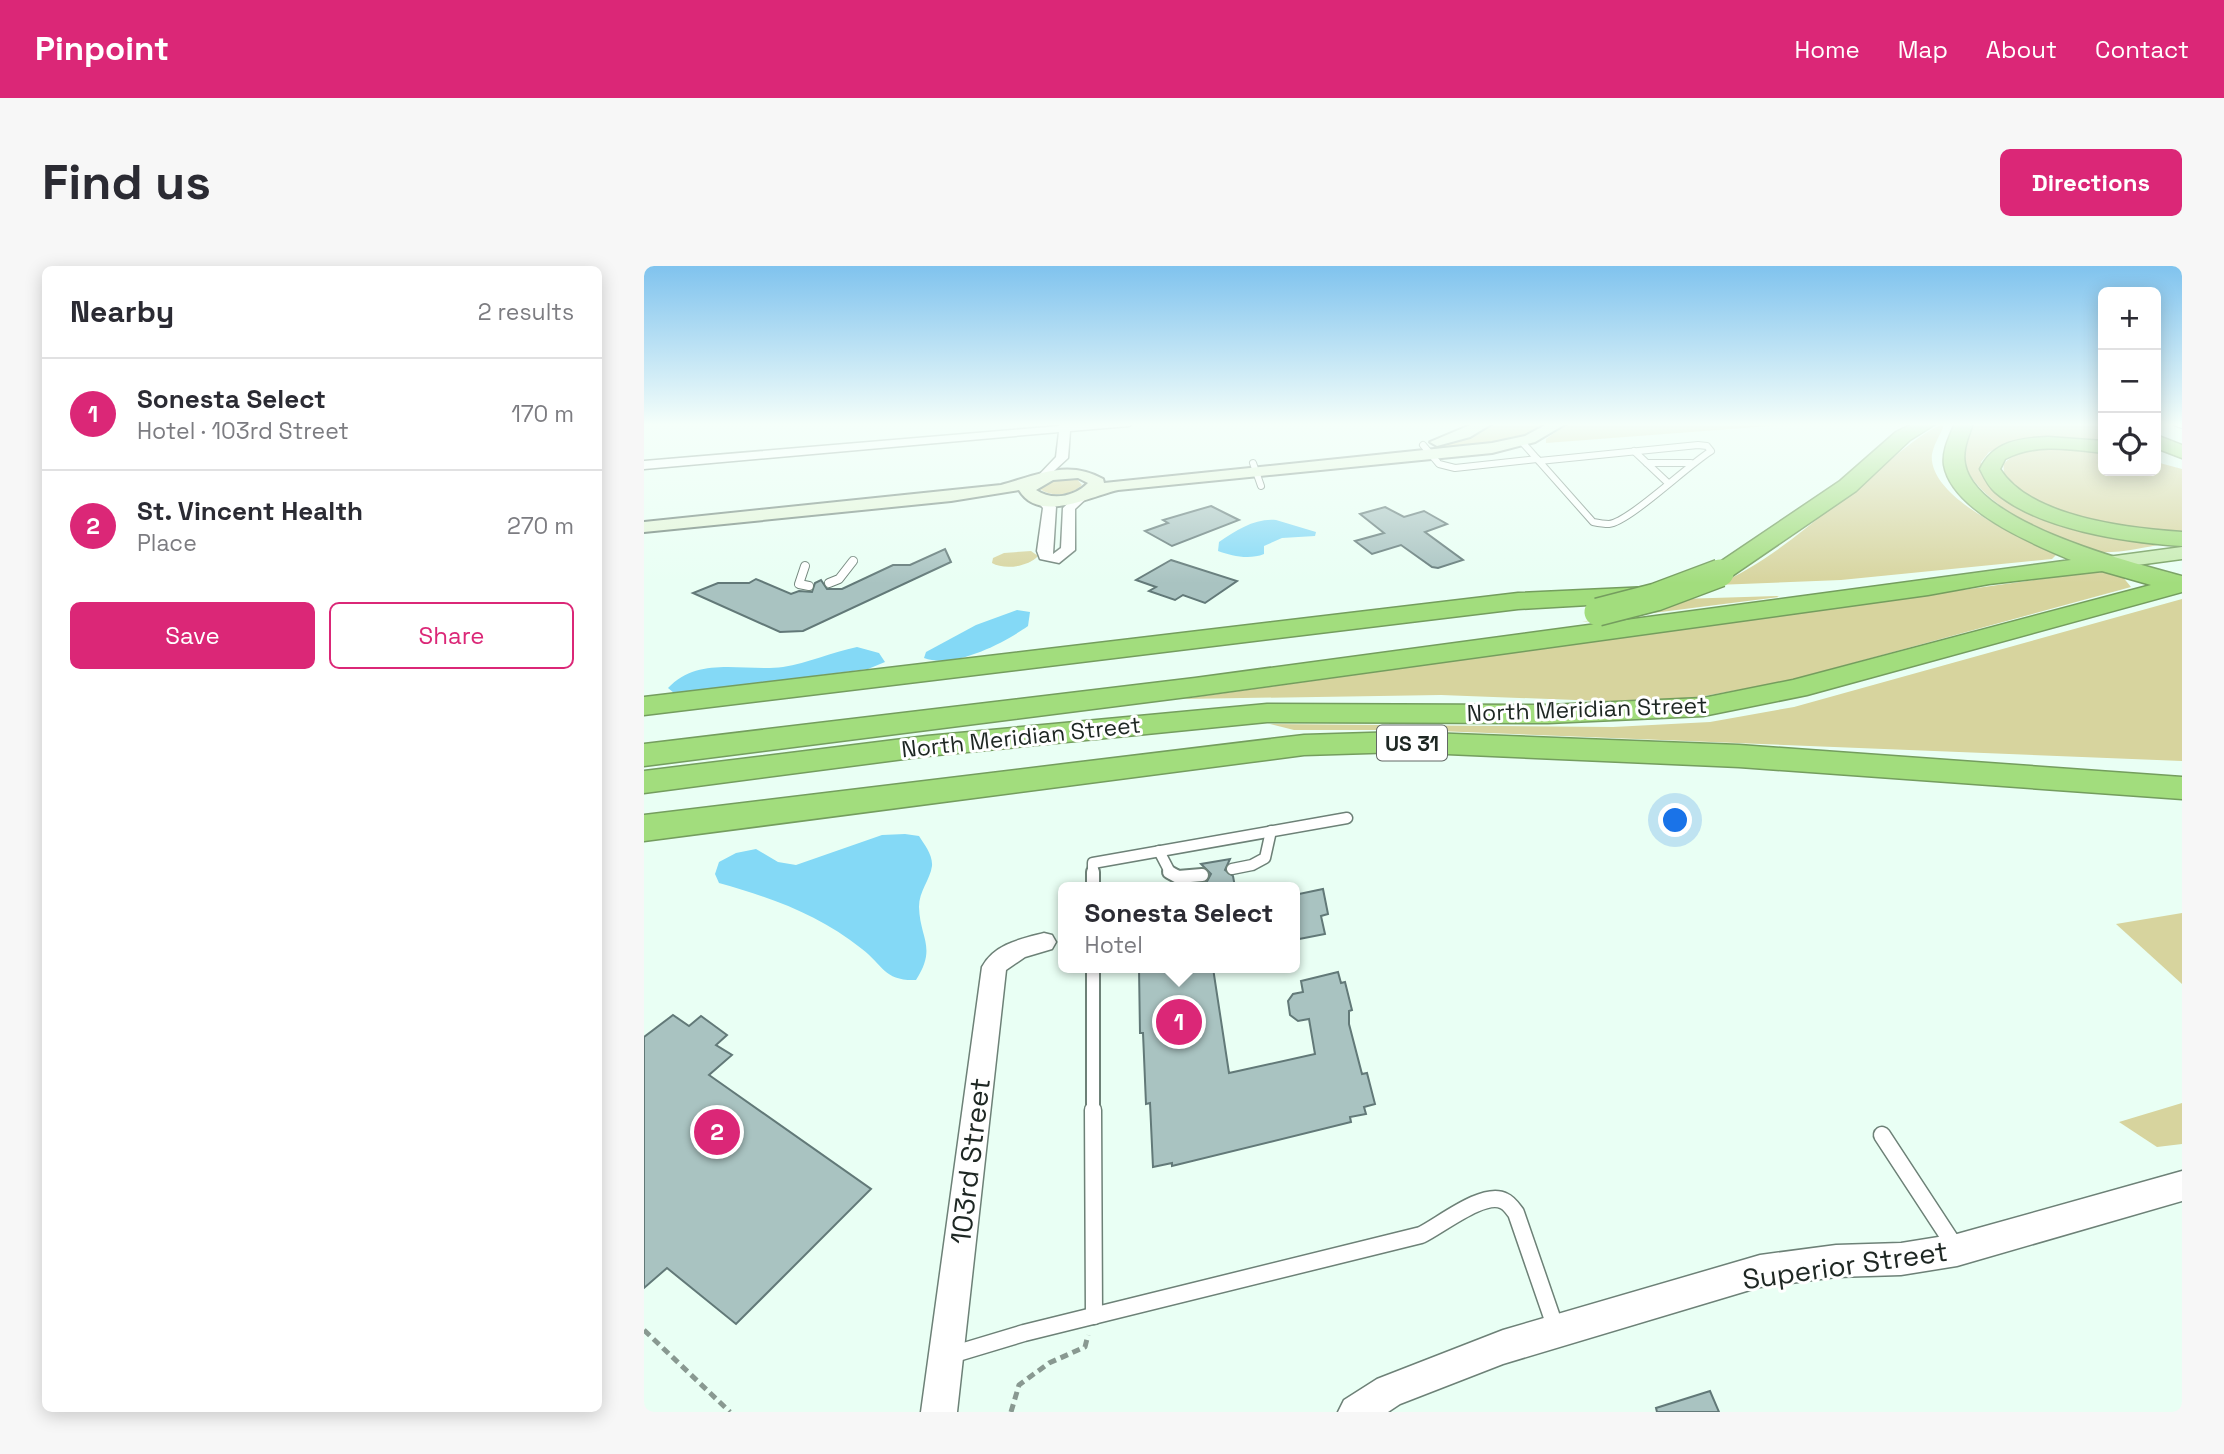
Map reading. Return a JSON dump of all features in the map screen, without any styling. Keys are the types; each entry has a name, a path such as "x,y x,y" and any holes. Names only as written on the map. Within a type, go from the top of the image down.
{"highway":[{"path":"1783,528 1834,476"},
{"path":"644,734 1200,660 1598,612 1656,597 1720,573 1858,476"},
{"path":"1959,476 1969,489 2008,520 2100,564 2136,575 2182,584"},
{"path":"1996,476 2004,488 2049,512 2108,530 2182,539"},
{"name":"North Meridian Street","path":"644,755 1370,664 1915,589 1989,576 2100,564"},
{"path":"644,706 1518,601 1836,588 1989,576"},
{"name":"North Meridian Street","path":"644,782 914,748 1266,713 1548,714 1703,706 1796,689 2182,584"},
{"path":"644,716 1200,660"},
{"path":"644,803 1097,729"},
{"name":"US 31","path":"644,842 1086,771 1304,745 1402,742 1739,756 1869,754 2182,767"},
{"path":"1739,756 2182,789"},
{"path":"644,828 1086,771"}],"main road":[{"path":"644,527 1003,490 1086,484 1118,485 1217,476"},
{"path":"644,536 1003,498 1039,489 1064,500 1086,484"},
{"name":"North Meridian Street","path":"2100,564 2182,553"}],"street":[{"path":"1048,476 1039,489 1052,511 1044,551 1045,556 1053,562 1068,550 1069,508 1086,484 1079,476"},
{"name":"103rd Street","path":"939,1412 994,967 1000,958 1014,951 1044,942"},
{"name":"Superior Street","path":"1356,1412 1389,1391 1503,1347 1760,1271 1836,1261 1901,1259 1957,1251 2182,1186"}],"lane":[{"path":"1553,476 1593,522 1611,524 1627,516 1675,476"},
{"path":"1661,476 1668,483"},
{"path":"829,583 839,579 853,561"},
{"path":"805,566 799,584 809,586"},
{"path":"1093,882 1093,863 1347,818"},
{"path":"1232,869 1252,865 1265,858 1271,831"},
{"path":"1160,851 1163,866 1170,875 1202,875"},
{"path":"1093,973 1094,1316"},
{"path":"1882,1135 1957,1251"},
{"path":"945,1356 1094,1316 1422,1235 1482,1201 1502,1198 1516,1213 1557,1333"}],"path":[{"path":"1011,1412 1019,1385 1049,1363 1085,1347 1094,1316"},
{"path":"644,1330 730,1412"}],"shaded area":[{"path":"1869,476 1937,476 1949,491 1983,517 2056,555 2052,559 1841,580 1716,585 1764,559"},
{"path":"1971,476 1986,476 2004,494 2165,544 2122,551 2096,552 2081,549 2021,520 1985,492"},
{"path":"2007,476 2182,476 2182,536 2078,517 2024,495 2008,481"},
{"path":"1076,478 1082,485 1067,493 1050,494 1040,489 1054,479"},
{"path":"1031,551 1038,556 1022,565 1003,566 992,563 993,558 1004,553"},
{"path":"2098,571 2122,576 2131,587 1787,681 1699,697 1627,702 1441,695 1182,699"},
{"path":"1779,597 1582,622 1680,599"},
{"path":"2182,599 2182,761 1413,730 1294,730 1270,724 1613,727 1710,722 1794,707"},
{"path":"2182,913 2182,984 2116,924"},
{"path":"2182,1103 2182,1144 2157,1147 2119,1122"}],"water":[{"path":"1276,520 1316,532 1315,536 1282,538 1264,546 1264,554 1252,557 1218,551 1219,542 1239,529 1261,521"},
{"path":"1017,610 1030,612 1028,626 1006,640 964,657 950,660 924,658 926,652 976,625"},
{"path":"857,647 879,653 885,662 868,669 684,693 674,693 668,688 694,671 723,667 783,667"},
{"path":"882,835 919,836 932,862 919,901 926,951 916,980 905,980 891,975 862,949 829,926 776,901 719,883 715,874 719,862 736,853 756,849 778,862 796,865"}],"building":[{"path":"1211,506 1239,520 1172,546 1145,531 1168,523 1163,520"},
{"path":"1385,507 1404,517 1424,511 1447,524 1425,532 1463,560 1438,568 1432,567 1401,545 1372,554 1355,541 1384,533 1360,514"},
{"path":"945,549 951,562 803,631 780,632 693,593 718,583 749,583 756,579 791,594 799,591 812,592 815,583 821,580 827,589 842,589 893,565 910,565"},
{"path":"1171,560 1237,581 1205,603 1183,595 1175,600 1149,591 1156,587 1136,580"},
{"path":"1230,859 1225,870 1233,876 1234,882 1207,882 1211,874 1201,864"},
{"path":"1323,889 1328,914 1321,916 1325,934 1300,939 1300,894"},
{"path":"1338,972 1341,983 1345,982 1352,1010 1349,1011 1349,1024 1362,1074 1367,1073 1375,1104 1364,1107 1366,1114 1350,1117 1351,1122 1172,1166 1172,1163 1153,1167 1150,1103 1146,1104 1143,1033 1140,1033 1139,973 1214,973 1229,1073 1315,1054 1309,1019 1298,1021 1290,1015 1288,1001 1293,994 1303,992 1301,981"},
{"path":"673,1015 689,1026 701,1016 727,1035 716,1045 732,1055 709,1075 871,1189 736,1324 667,1268 644,1288 644,1037"},
{"path":"1710,1391 1719,1412 1657,1412 1656,1408"}],"place":[{"name":"Sonesta Select","path":"1179,1022"},
{"name":"St. Vincent Health","path":"717,1132"}]}
